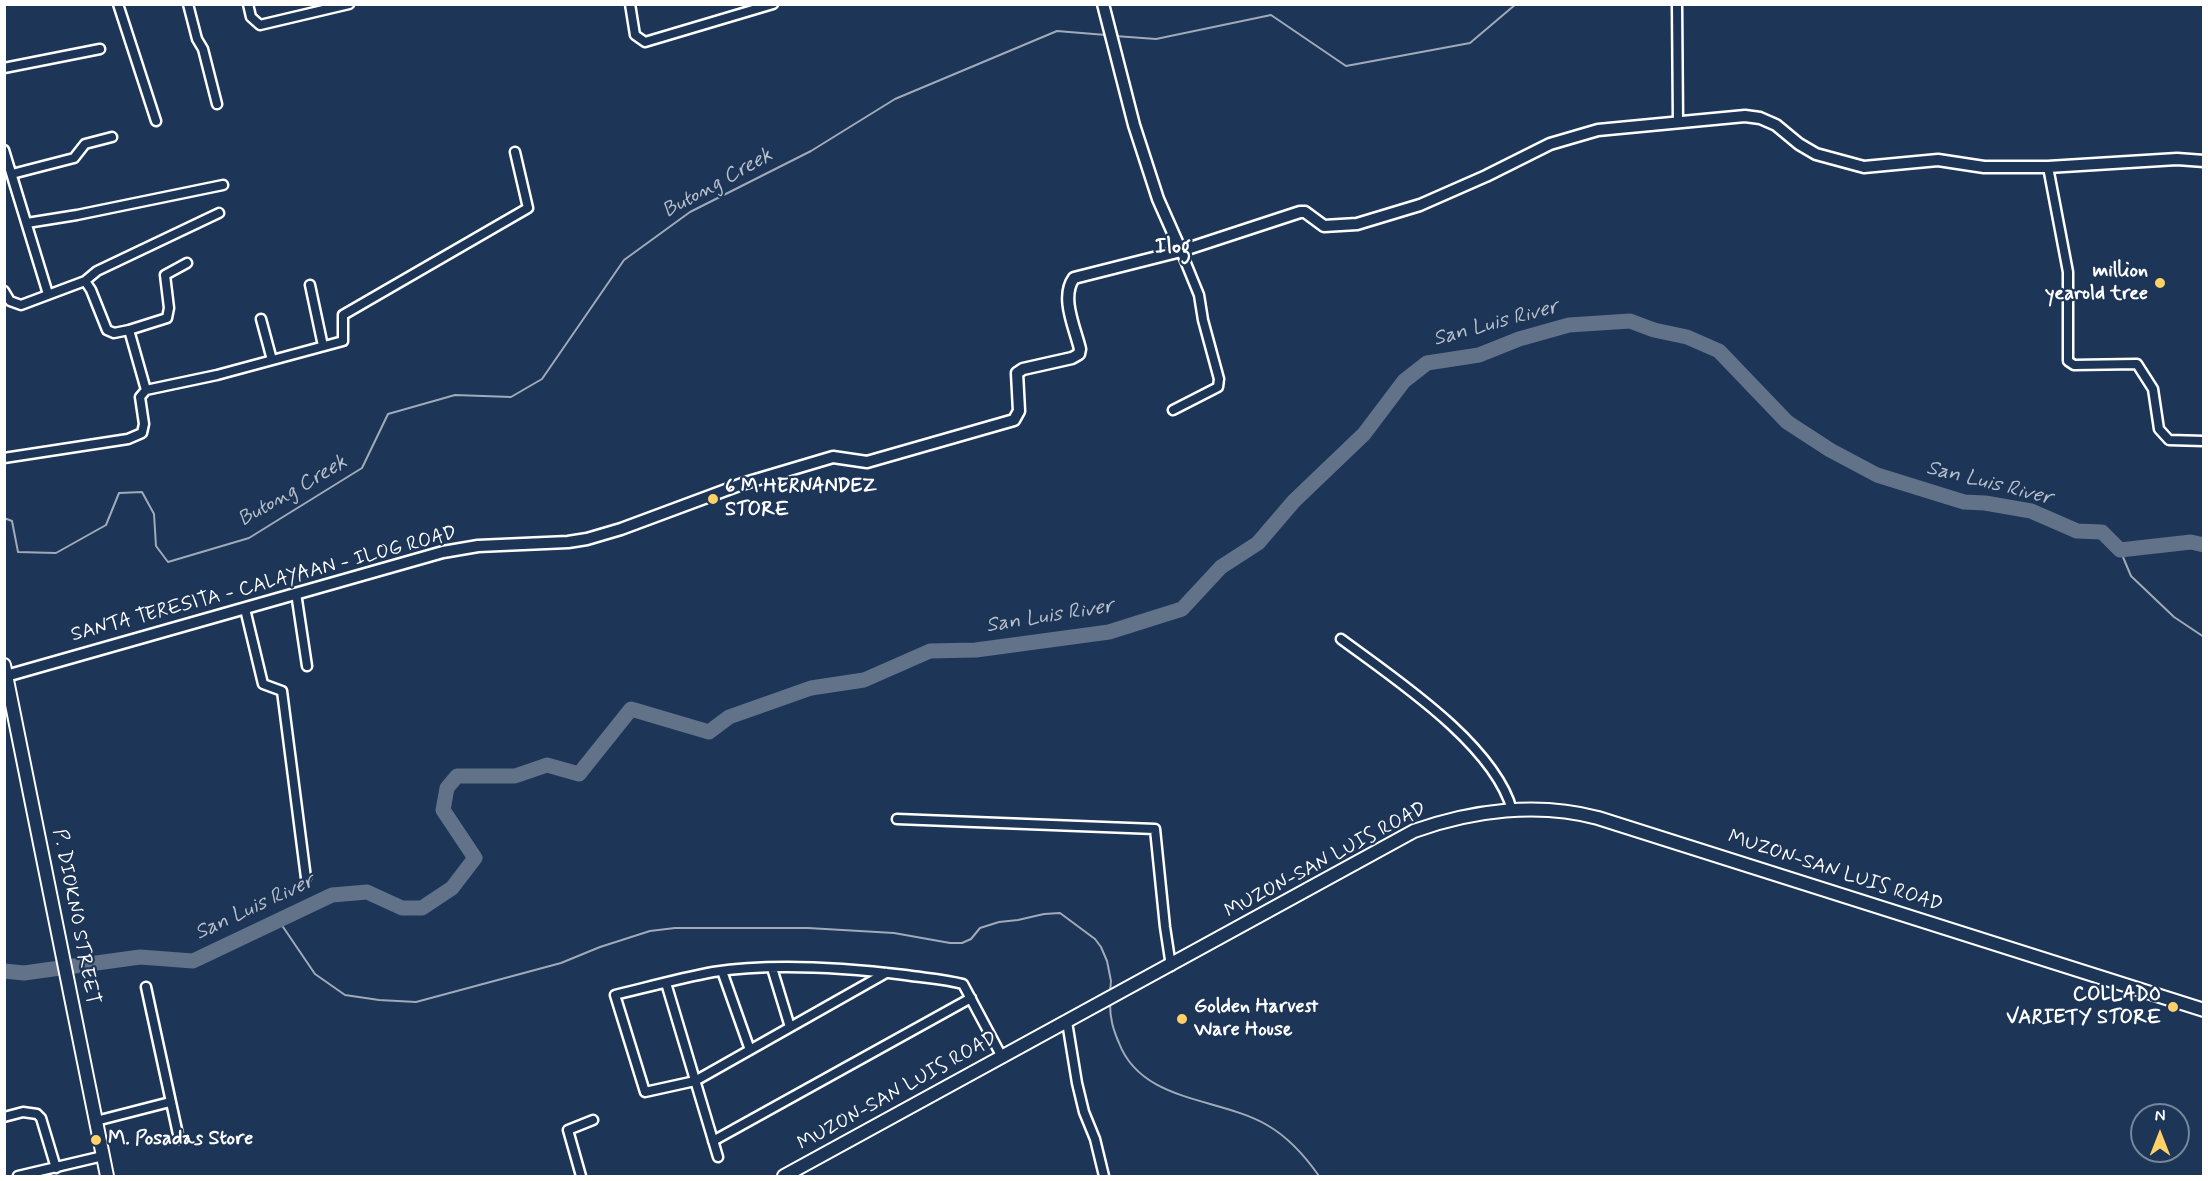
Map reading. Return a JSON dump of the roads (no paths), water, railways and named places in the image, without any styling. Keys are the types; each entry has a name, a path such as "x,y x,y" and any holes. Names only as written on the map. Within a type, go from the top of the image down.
{"main road":[{"name":"P. DIOKNO STREET","path":"5,670 107,1176"},
{"name":"MUZON-SAN LUIS ROAD","path":"784,1176 1172,966 1414,831 1460,816 1512,810 1576,812 1743,862 1840,896 2204,1010"}],"street":[{"path":"118,4 156,121"},
{"path":"188,4 217,104"},
{"path":"248,4 251,17 260,25 349,4"},
{"path":"630,4 635,35 645,42 773,4"},
{"path":"1103,4 1134,125 1158,199 1199,295 1219,379 1218,387 1173,410"},
{"path":"1677,4 1678,123"},
{"path":"4,68 100,50"},
{"name":"SANTA TERESITA - CALAYAAN - ILOG ROAD","path":"5,670 245,609 461,548 587,539 621,529 742,484 833,457 867,462 1014,420 1019,411 1017,373 1023,369 1072,358 1079,354 1080,349 1067,296 1068,285 1074,278 1181,250 1300,212 1305,212 1324,226 1357,224 1420,204 1486,176 1550,144 1598,130 1745,116 1760,118 1776,125 1799,144 1816,153 1864,167 1938,160 1984,167 2048,167 2177,159 2204,161"},
{"path":"12,174 67,161 76,156 85,144 112,138"},
{"path":"4,150 48,294"},
{"path":"4,458 128,439 142,433 144,424 140,397 146,390 217,375 343,340 343,315 528,208 515,152"},
{"path":"2048,167 2068,272 2068,361 2074,365 2137,364 2153,389 2159,429 2169,440 2204,441"},
{"path":"27,223 97,212 223,185"},
{"path":"4,291 10,301 21,305 85,281 97,271 219,213"},
{"path":"85,281 107,330 114,333 167,318 169,308 165,275 187,263"},
{"path":"310,285 323,346"},
{"path":"261,319 272,360"},
{"path":"129,330 146,390"},
{"path":"296,593 307,666"},
{"path":"245,609 263,684 282,691 306,878"},
{"path":"1341,639 1439,713 1499,778 1508,794 1512,810"},
{"path":"897,819 1155,829 1165,927 1172,966"},
{"path":"772,968 790,1027"},
{"path":"886,973 695,1081 645,1092 615,995 722,971 772,968 857,970 886,973 963,984 1002,1057"},
{"path":"857,970 866,985"},
{"path":"722,971 750,1050"},
{"path":"666,983 718,1157"},
{"path":"146,987 179,1139"},
{"path":"713,1141 971,998"},
{"path":"1067,1022 1077,1083 1104,1176"},
{"path":"96,1120 170,1101"},
{"path":"4,1117 23,1112 37,1114 41,1118 56,1168"},
{"path":"581,1176 568,1130 593,1119"},
{"path":"18,1176 103,1156"}],"waterway":[{"name":"Butong Creek","path":"1115,36 1156,39 1271,15 1346,66 1470,43 1516,4"},
{"name":"Butong Creek","path":"4,518 12,521 18,552 56,553 106,525 119,493 142,492 154,514 156,546 168,562 249,538 362,468 388,414 455,395 511,397 542,379 624,260 690,212 811,151 895,99 1057,31 1106,35"},
{"name":"San Luis River","path":"4,971 24,973 140,957 193,961 332,895 367,892 402,908 422,908 452,888 475,858 443,810 447,788 457,776 515,776 547,765 579,774 631,709 709,732 729,717 811,688 864,680 930,651 976,650 1109,632 1182,609 1221,567 1258,543 1294,501 1364,434 1404,381 1427,363 1479,355 1519,339 1569,325 1630,321 1654,330 1687,337 1719,351 1787,422 1830,450 1877,475 1964,502 1985,503 2031,511 2077,531 2102,532 2120,550 2191,542 2204,545"},
{"path":"2120,550 2131,576 2174,617 2204,637"},
{"path":"279,921 315,974 345,995 416,1002 561,963 600,947 650,931 675,928 808,928 894,933 962,943 971,939 980,928 999,922 1060,913 1095,939 1101,947 1107,961 1111,981 1110,992"},
{"path":"1110,1003 1112,1024 1119,1043 1130,1063 1145,1077 1163,1088 1248,1116 1267,1125 1296,1148 1319,1176"}],"place":[{"name":"million yearold tree","path":"2160,283"},
{"name":"6 M HERNANDEZ STORE","path":"713,499"},
{"name":"COLLADO VARIETY STORE","path":"2173,1007"},
{"name":"Golden Harvest Ware House","path":"1182,1019"},
{"name":"M. Posadas Store","path":"96,1140"}],"district":[{"name":"Ilog","path":"1173,248"}]}
